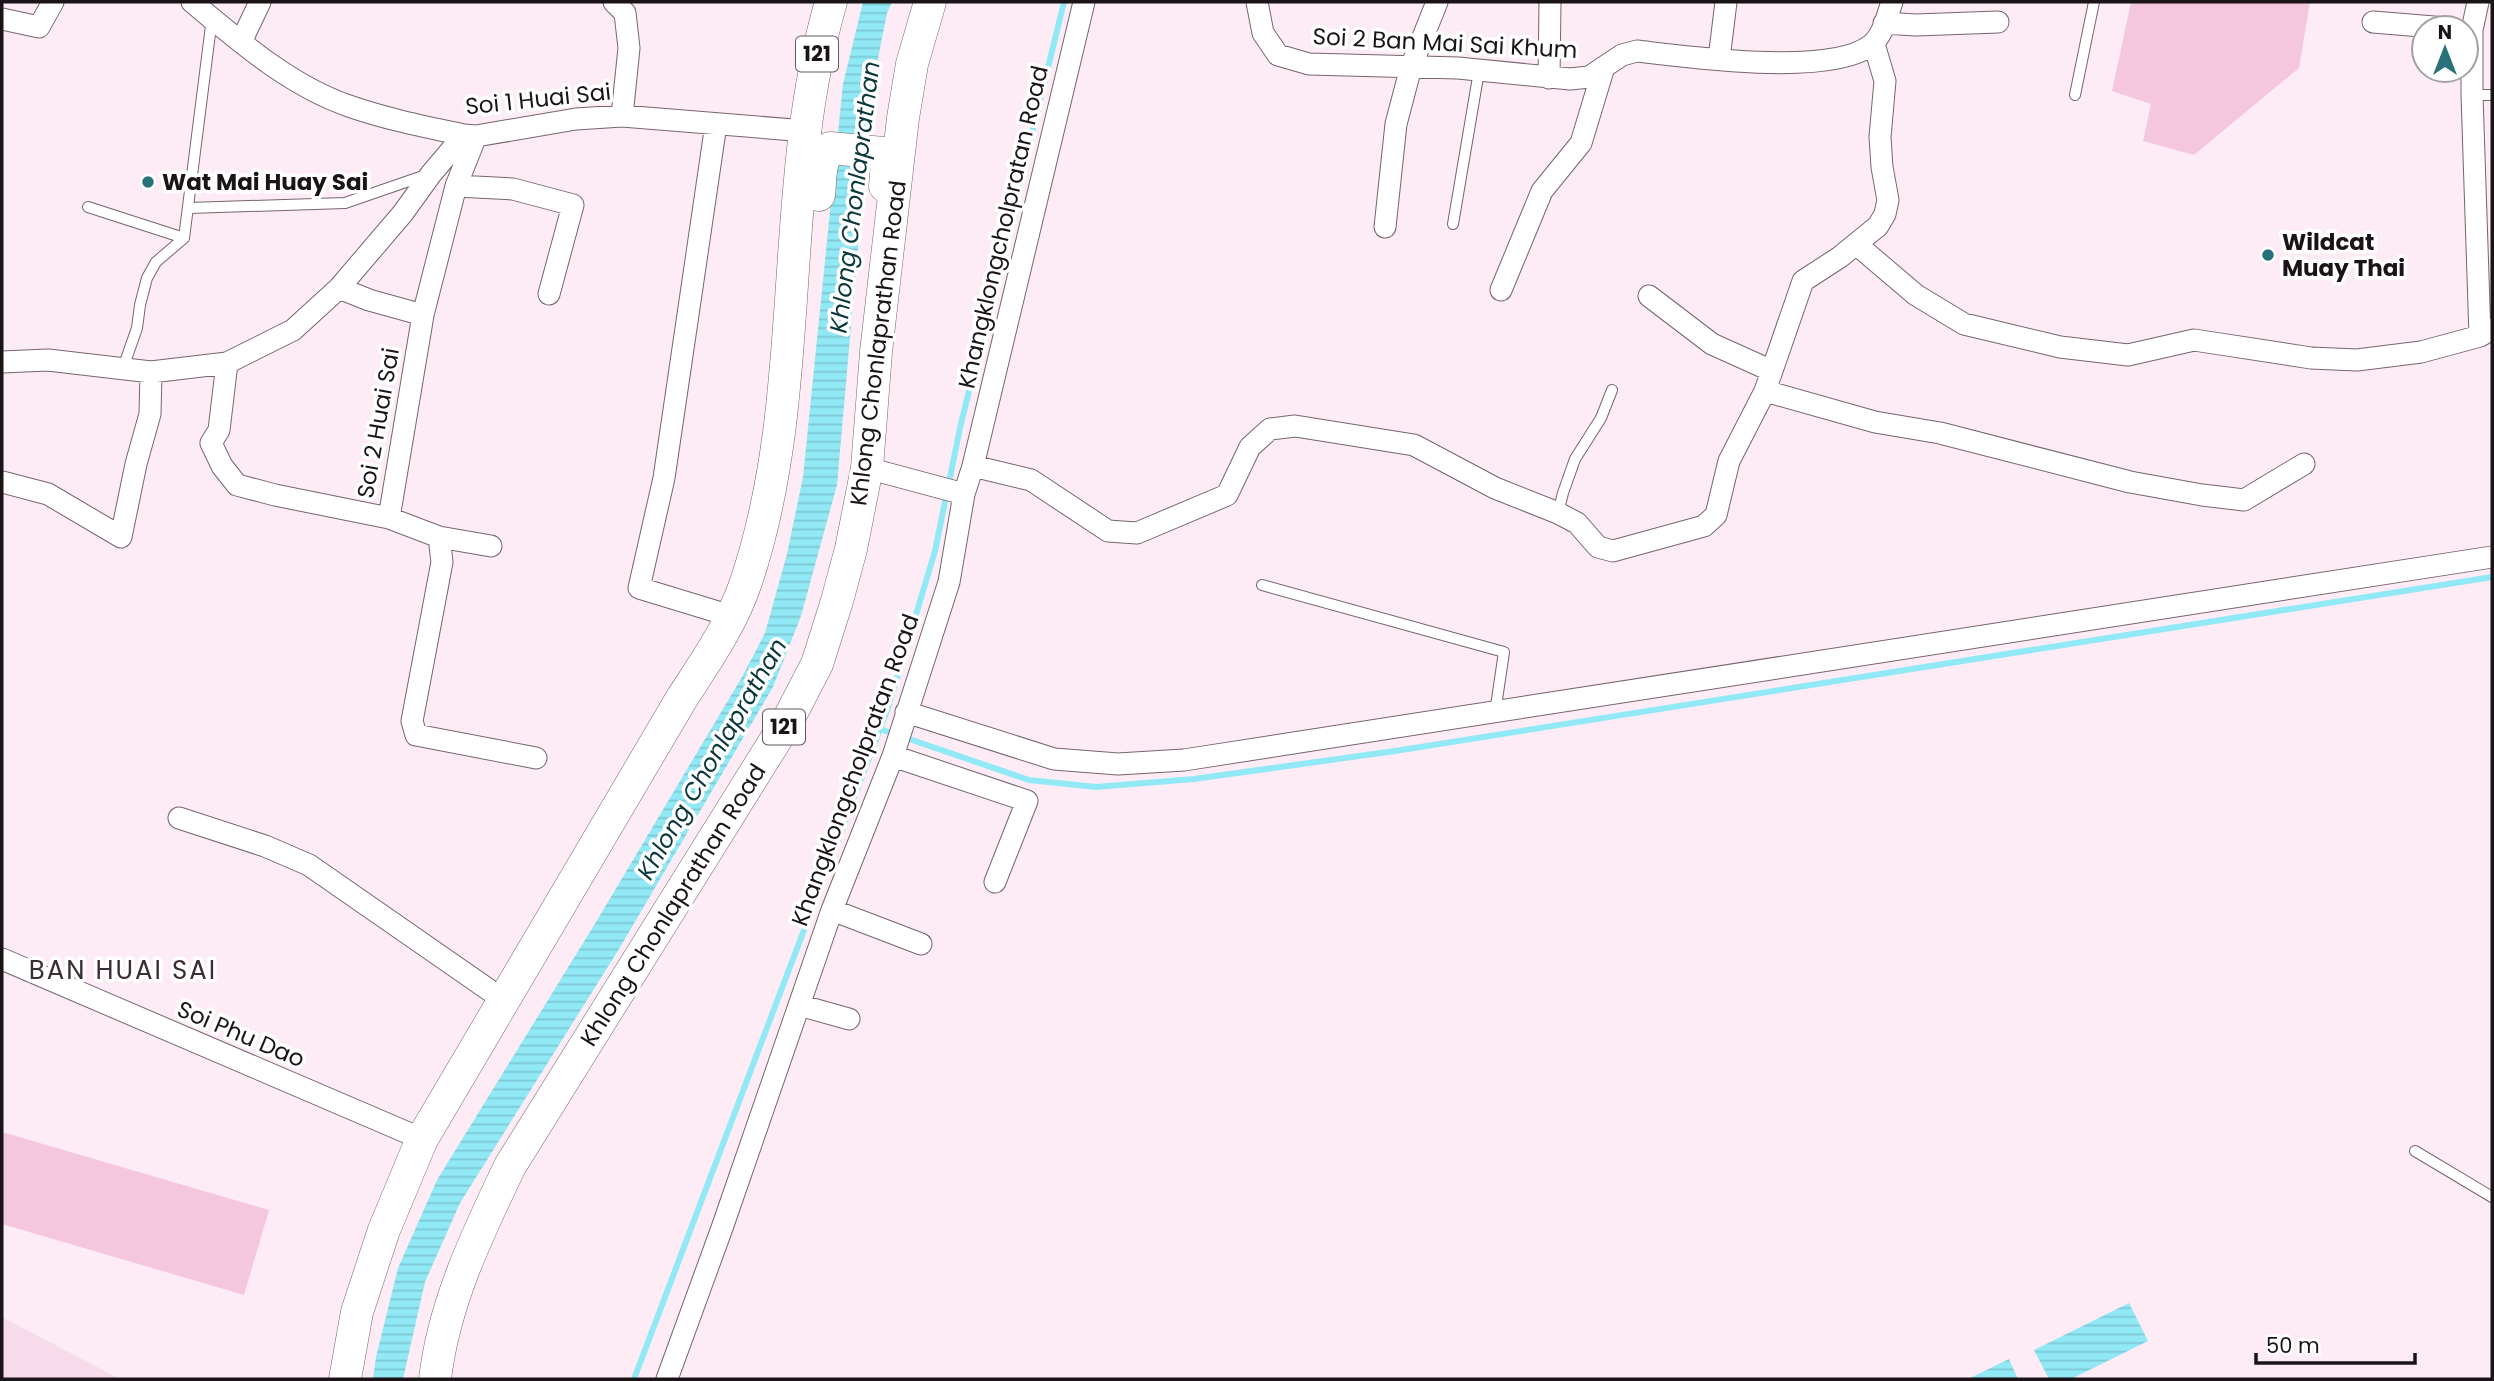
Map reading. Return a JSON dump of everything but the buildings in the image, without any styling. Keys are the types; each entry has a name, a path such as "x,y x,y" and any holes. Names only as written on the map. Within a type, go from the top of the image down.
{"main road":[{"name":"121","path":"345,1379 356,1312 384,1230 422,1139 682,698 720,639 745,584 761,531 777,460 788,334 822,137 818,45 831,2"},
{"path":"842,2 822,137 881,143"},
{"path":"877,352 887,161 881,143 887,128 907,23 924,2"},
{"name":"Khlong Chonlaprathan Road","path":"435,1379 439,1342 456,1288 475,1238 510,1166 788,720 817,664 851,549 867,468 903,118 912,64 930,2"}],"street":[{"path":"2,19 40,27 53,2"},
{"name":"Soi 1 Huai Sai","path":"192,2 241,42 303,84 348,106 470,135 576,119 622,116 822,137"},
{"path":"241,42 260,2"},
{"path":"614,2 625,13 629,48 622,116"},
{"name":"Khangklongcholpratan Road","path":"667,1379 832,910 895,749 949,582 959,493 973,466 1084,2"},
{"name":"Soi 2 Ban Mai Sai Khum","path":"1257,2 1263,33 1278,55 1309,64 1411,67 1570,79 1589,77 1622,55 1636,51 1741,62 1825,60 1856,54 1874,44"},
{"path":"1385,227 1396,124 1411,67 1437,2"},
{"path":"1549,78 1550,2"},
{"path":"1718,59 1726,2"},
{"path":"973,466 1031,480 1108,531 1137,533 1227,495 1250,447 1270,429 1295,426 1413,445 1495,488 1559,513 1577,523 1598,547 1613,551 1704,526 1716,515 1729,461 1765,391 1802,281 1856,244 1878,226 1885,214 1888,200 1880,137 1885,81 1874,44 1892,2"},
{"path":"1884,23 1998,22"},
{"path":"2373,22 2410,25"},
{"path":"1501,290 1542,191 1581,143 1604,67"},
{"path":"1856,244 1916,295 1964,324 2060,347 2128,355 2194,340 2311,358 2357,360 2421,352 2486,333 2482,252 2482,95"},
{"path":"716,124 664,478 639,588 731,616"},
{"path":"2,362 48,360 151,372 227,363 293,330 340,288 403,213 431,174 470,135"},
{"name":"Soi 2 Huai Sai","path":"470,135 423,315 389,518 439,537 491,547"},
{"path":"456,186 513,189 573,205 549,294"},
{"path":"340,288 369,300 423,315"},
{"path":"1649,296 1712,344 1772,371"},
{"path":"227,363 219,430 211,443 222,466 237,485 389,518"},
{"path":"2,481 48,494 121,537 136,464 150,414 151,372"},
{"path":"1765,391 1875,422 1940,433 2130,482 2202,495 2244,500 2304,464"},
{"path":"867,468 959,493"},
{"path":"439,537 442,562 412,721 416,734 536,758"},
{"path":"906,712 1054,759 1118,764 1184,760 2492,557"},
{"path":"895,749 1027,801 995,882"},
{"path":"179,818 265,846 309,865 505,1001"},
{"path":"832,910 921,944"},
{"name":"Soi Phu Dao","path":"2,959 422,1139"},
{"path":"799,1005 849,1019"}],"lane":[{"path":"2075,95 2094,2"},
{"path":"122,368 137,328 147,278 156,262 184,238 212,18"},
{"path":"1453,224 1479,71"},
{"path":"189,208 345,203 431,174"},
{"path":"88,207 184,238"},
{"path":"1559,513 1575,459 1601,418 1612,390"},
{"path":"1262,585 1504,652 1495,713"},
{"path":"2415,1151 2492,1197"}],"shaded area":[{"path":"2131,2 2310,2 2299,68 2194,155 2143,141 2151,104 2112,91"},
{"path":"2,1132 269,1210 244,1295 2,1224"},
{"path":"2,1317 105,1371 119,1379 2,1379"}],"water":[{"name":"Khlong Chonlaprathan","path":"863,2 892,2 887,13 872,89 837,485 801,616 773,687 619,949 460,1203 425,1282 403,1379 373,1379 398,1268 437,1180 593,927 742,677 765,633 787,554 803,477 843,84"},
{"path":"2129,1303 2148,1341 2071,1379 2049,1379 2034,1350"},
{"path":"2009,1359 2018,1379 1968,1379"}],"waterway":[{"path":"634,1379 888,708 935,551 960,428 1064,2"},
{"path":"880,729 1029,780 1096,787 1194,779 1395,751 2492,577"}],"place":[{"name":"Wat Mai Huay Sai","path":"148,182"},
{"name":"Wildcat Muay Thai","path":"2268,255"}],"district":[{"name":"BAN HUAI SAI","path":"123,970"}]}
